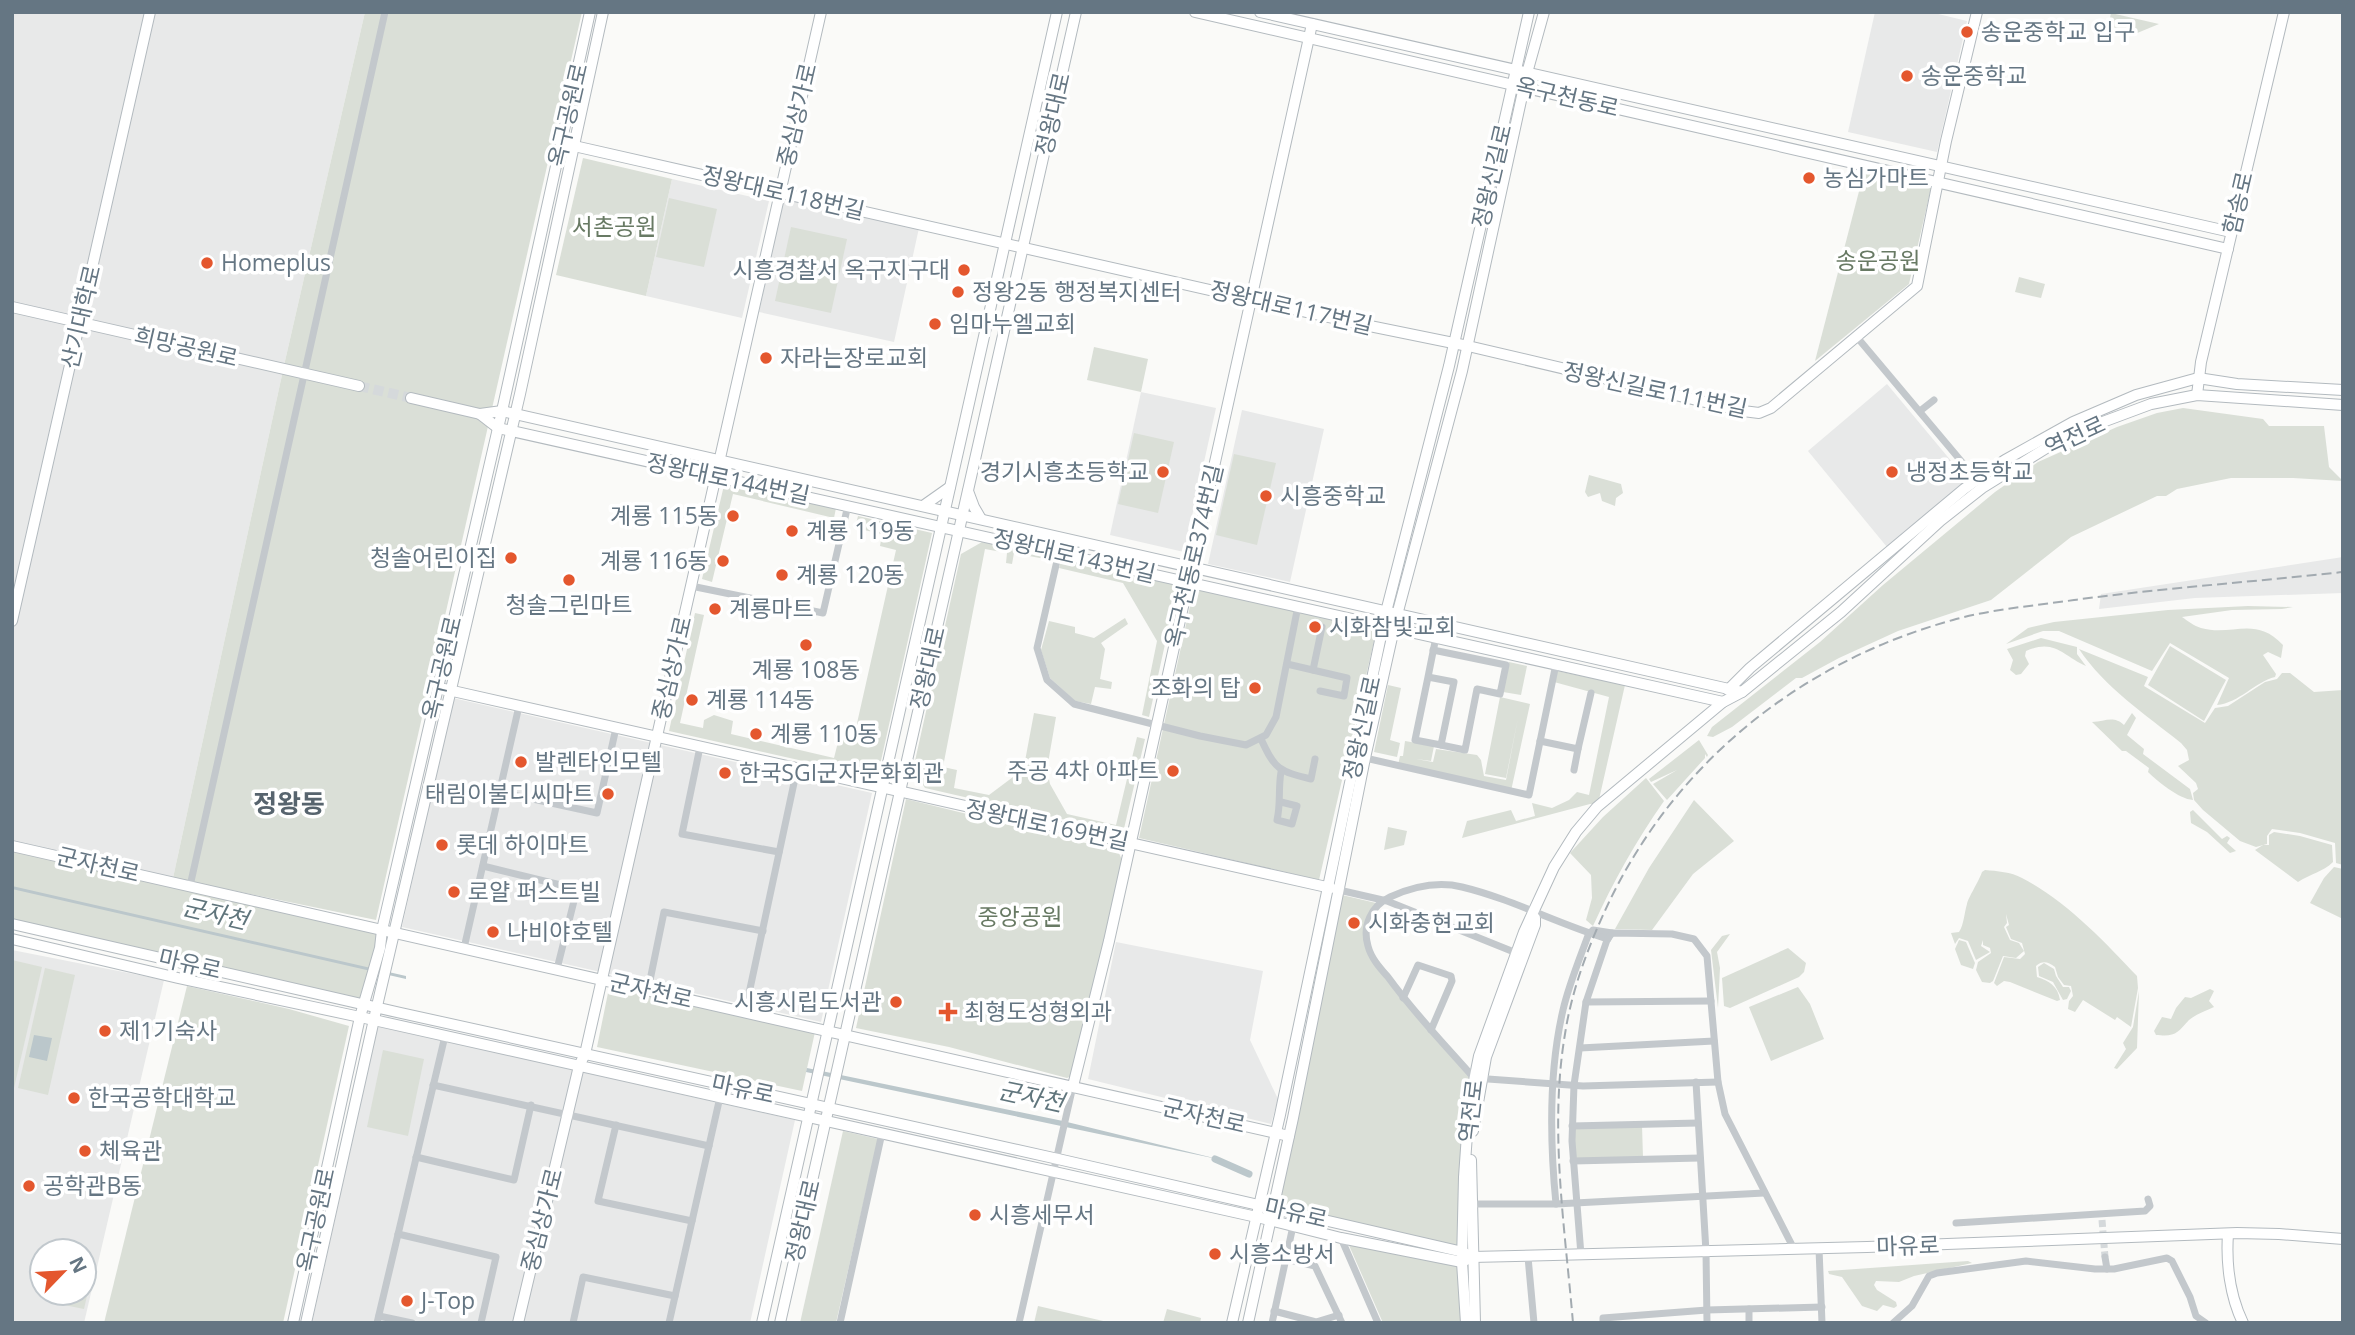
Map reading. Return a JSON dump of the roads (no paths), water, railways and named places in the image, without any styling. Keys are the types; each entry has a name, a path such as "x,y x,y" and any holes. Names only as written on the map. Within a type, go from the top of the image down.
{"street":[{"name":"산기대학로","path":"12,621 16,587 80,323 150,12"},
{"path":"190,886 385,12"},
{"name":"옥구공원로","path":"306,1323 377,1006 375,987 382,930 502,411 590,12"},
{"name":"옥구공원로","path":"293,1323 360,1017 364,1003 375,987 388,958 515,414 603,12"},
{"name":"중심상가로","path":"518,1323 579,1066 585,1054 821,12"},
{"name":"정왕대로","path":"762,1323 1057,12"},
{"name":"정왕대로","path":"780,1323 1076,12"},
{"name":"옥구천동로","path":"1195,12 2228,249"},
{"name":"옥구천동로","path":"1260,12 2231,232"},
{"name":"정왕신길로","path":"1248,1323 1289,1136 1386,612 1454,344 1529,12"},
{"name":"정왕신길로","path":"1232,1323 1397,615 1468,346 1527,73 1544,12"},
{"path":"1939,182 1946,141 1977,12"},
{"name":"함송로","path":"2197,395 2198,378 2231,232 2284,12"},
{"name":"옥구천동로374번길","path":"1073,1086 1189,582 1312,24"},
{"name":"정왕대로118번길","path":"561,142 1005,243"},
{"name":"정왕신길로111번길","path":"1454,344 1743,411 1759,412 1772,408 1917,286 1939,182"},
{"name":"정왕대로117번길","path":"1005,243 1454,344"},
{"name":"희망공원로","path":"12,307 359,386"},
{"path":"1856,336 1977,480"},
{"name":"역전로","path":"1723,702 1729,688 1977,480 2005,460 2073,422 2136,395 2198,378 2236,384 2343,390"},
{"name":"역전로","path":"1466,1323 1467,1128 1478,1079 1519,955 1535,925 1535,911 1554,867 1576,832 1597,807 1723,702 1742,692 1841,611 1940,521 1982,488 2048,447 2092,426 2151,404 2197,395 2343,405"},
{"path":"411,398 480,414 502,411"},
{"path":"1920,411 1934,400"},
{"name":"정왕대로144번길","path":"502,411 963,515"},
{"path":"480,414 498,428"},
{"name":"정왕대로144번길","path":"498,428 959,530"},
{"path":"923,506 950,486"},
{"path":"968,490 981,519"},
{"path":"691,586 823,614 848,505"},
{"name":"정왕대로143번길","path":"963,515 1742,692"},
{"name":"정왕대로143번길","path":"959,530 1723,702"},
{"path":"954,552 981,534"},
{"path":"1059,552 1037,648 1047,680 1074,704 1156,726 1246,744 1266,735 1276,717 1297,606"},
{"path":"1313,670 1322,627"},
{"path":"1433,650 1506,665 1500,694 1477,689 1465,750 1415,740 1433,650 1436,637"},
{"path":"1287,664 1347,678 1344,696 1321,691"},
{"path":"1365,758 1529,795 1556,664"},
{"path":"1428,677 1454,682 1441,745"},
{"name":"정왕대로169번길","path":"438,688 1333,889"},
{"path":"1574,770 1591,693"},
{"path":"464,948 519,706"},
{"path":"500,792 597,813 616,728"},
{"path":"1261,739 1281,772 1311,779 1315,759"},
{"path":"1540,741 1578,749"},
{"path":"700,747 682,834 779,852"},
{"path":"746,1012 797,769"},
{"path":"1281,772 1278,793 1281,802"},
{"name":"군자천로","path":"12,846 746,1012 827,1036 845,1035 1289,1136"},
{"path":"483,866 577,889 557,969"},
{"path":"1589,933 1535,911 1460,886 1437,884 1409,888 1382,901 1370,914 1367,945 1373,958 1403,998 1478,1079 1574,1085 1718,1082"},
{"path":"1333,889 1382,901 1519,955"},
{"path":"648,990 664,912 762,932"},
{"name":"마유로","path":"12,924 1273,1208 1466,1257"},
{"path":"1556,1204 1552,1163 1553,1084 1563,1010 1589,933 1593,930 1609,937 1672,934 1694,939 1707,956 1718,1082 1725,1114 1794,1249"},
{"path":"1581,1255 1573,1161 1574,1085 1586,1002 1609,937"},
{"name":"마유로","path":"12,939 1341,1238 1466,1257 1819,1249 2228,1234 2279,1234 2343,1239"},
{"path":"1403,998 1418,965 1451,976 1452,981 1431,1030"},
{"path":"1586,1002 1711,1001"},
{"path":"412,1323 378,1319 445,1035"},
{"path":"1580,1048 1714,1041"},
{"name":"역전로","path":"1475,1323 1466,1257 1472,1204 1471,1155 1478,1079"},
{"path":"1696,1082 1706,1252 1707,1323"},
{"path":"433,1085 709,1146"},
{"path":"1019,1323 1073,1086"},
{"path":"669,1323 720,1097"},
{"path":"416,1157 514,1180 531,1105"},
{"path":"1572,1126 1698,1123"},
{"path":"616,1125 598,1201 692,1221"},
{"path":"839,1323 882,1133"},
{"path":"1573,1161 1700,1158"},
{"path":"1472,1204 1556,1204 1764,1193"},
{"path":"1956,1223 2101,1217 2145,1211 2150,1206 2148,1199"},
{"path":"1272,1323 1293,1226"},
{"path":"398,1234 496,1256 481,1323"},
{"path":"2228,1234 2228,1269 2243,1323"},
{"name":"마유로","path":"1341,1238 1378,1323"},
{"path":"1819,1249 1822,1323"},
{"path":"1528,1257 1534,1323"},
{"path":"2105,1257 2107,1269"},
{"path":"1893,1323 1912,1306 1929,1276 1937,1273 2026,1261 2107,1269 2127,1268 2167,1258 2172,1261 2196,1316 2206,1323"},
{"path":"1274,1311 1316,1322 1341,1319 1315,1266 1286,1259"},
{"path":"573,1323 583,1277 675,1296"},
{"path":"1603,1323 1603,1318 1707,1310 1822,1307"},
{"path":"1749,1309 1749,1323"},
{"path":"1657,1314 1657,1323"}],"waterway":[{"name":"군자천","path":"1215,1159 1249,1174"}],"tunnel":[{"path":"359,386 411,398"},
{"path":"2102,1220 2105,1257"}],"railway":[{"path":"1573,1323 1558,1142 1560,1070 1572,1000 1603,916 1638,849 1671,803 1709,761 1751,723 1796,690 1846,661 1898,638 1953,620 1998,610 2107,596 2343,572"}],"place":[{"name":"송운중학교 입구","path":"1967,32"},
{"name":"송운중학교","path":"1907,76"},
{"name":"농심가마트","path":"1809,178"},
{"name":"Homeplus","path":"207,263"},
{"name":"시흥경찰서 옥구지구대","path":"964,270"},
{"name":"정왕2동 행정복지센터","path":"958,292"},
{"name":"임마누엘교회","path":"935,324"},
{"name":"자라는장로교회","path":"766,358"},
{"name":"경기시흥초등학교","path":"1163,472"},
{"name":"냉정초등학교","path":"1892,472"},
{"name":"시흥중학교","path":"1266,496"},
{"name":"계룡 115동","path":"733,516"},
{"name":"계룡 119동","path":"792,531"},
{"name":"청솔어린이집","path":"511,558"},
{"name":"계룡 116동","path":"723,561"},
{"name":"계룡 120동","path":"782,575"},
{"name":"청솔그린마트","path":"569,580"},
{"name":"계룡마트","path":"715,609"},
{"name":"시화참빛교회","path":"1315,627"},
{"name":"계룡 108동","path":"806,645"},
{"name":"조화의 탑","path":"1255,688"},
{"name":"계룡 114동","path":"692,700"},
{"name":"계룡 110동","path":"756,734"},
{"name":"발렌타인모텔","path":"521,762"},
{"name":"주공 4차 아파트","path":"1173,771"},
{"name":"한국SGI군자문화회관","path":"725,773"},
{"name":"태림이불디씨마트","path":"608,794"},
{"name":"롯데 하이마트","path":"442,845"},
{"name":"로얄 퍼스트빌","path":"454,892"},
{"name":"시화충현교회","path":"1354,923"},
{"name":"나비야호텔","path":"493,932"},
{"name":"시흥시립도서관","path":"896,1002"},
{"name":"최형도성형외과","path":"948,1012"},
{"name":"제1기숙사","path":"105,1031"},
{"name":"한국공학대학교","path":"74,1098"},
{"name":"체육관","path":"85,1151"},
{"name":"공학관B동","path":"29,1186"},
{"name":"시흥세무서","path":"975,1215"},
{"name":"시흥소방서","path":"1215,1254"},
{"name":"J-Top","path":"407,1301"}],"district":[{"name":"정왕동","path":"289,804"}],"park label":[{"name":"서촌공원","path":"614,227"},
{"name":"송운공원","path":"1878,261"},
{"name":"중앙공원","path":"1020,917"}]}
